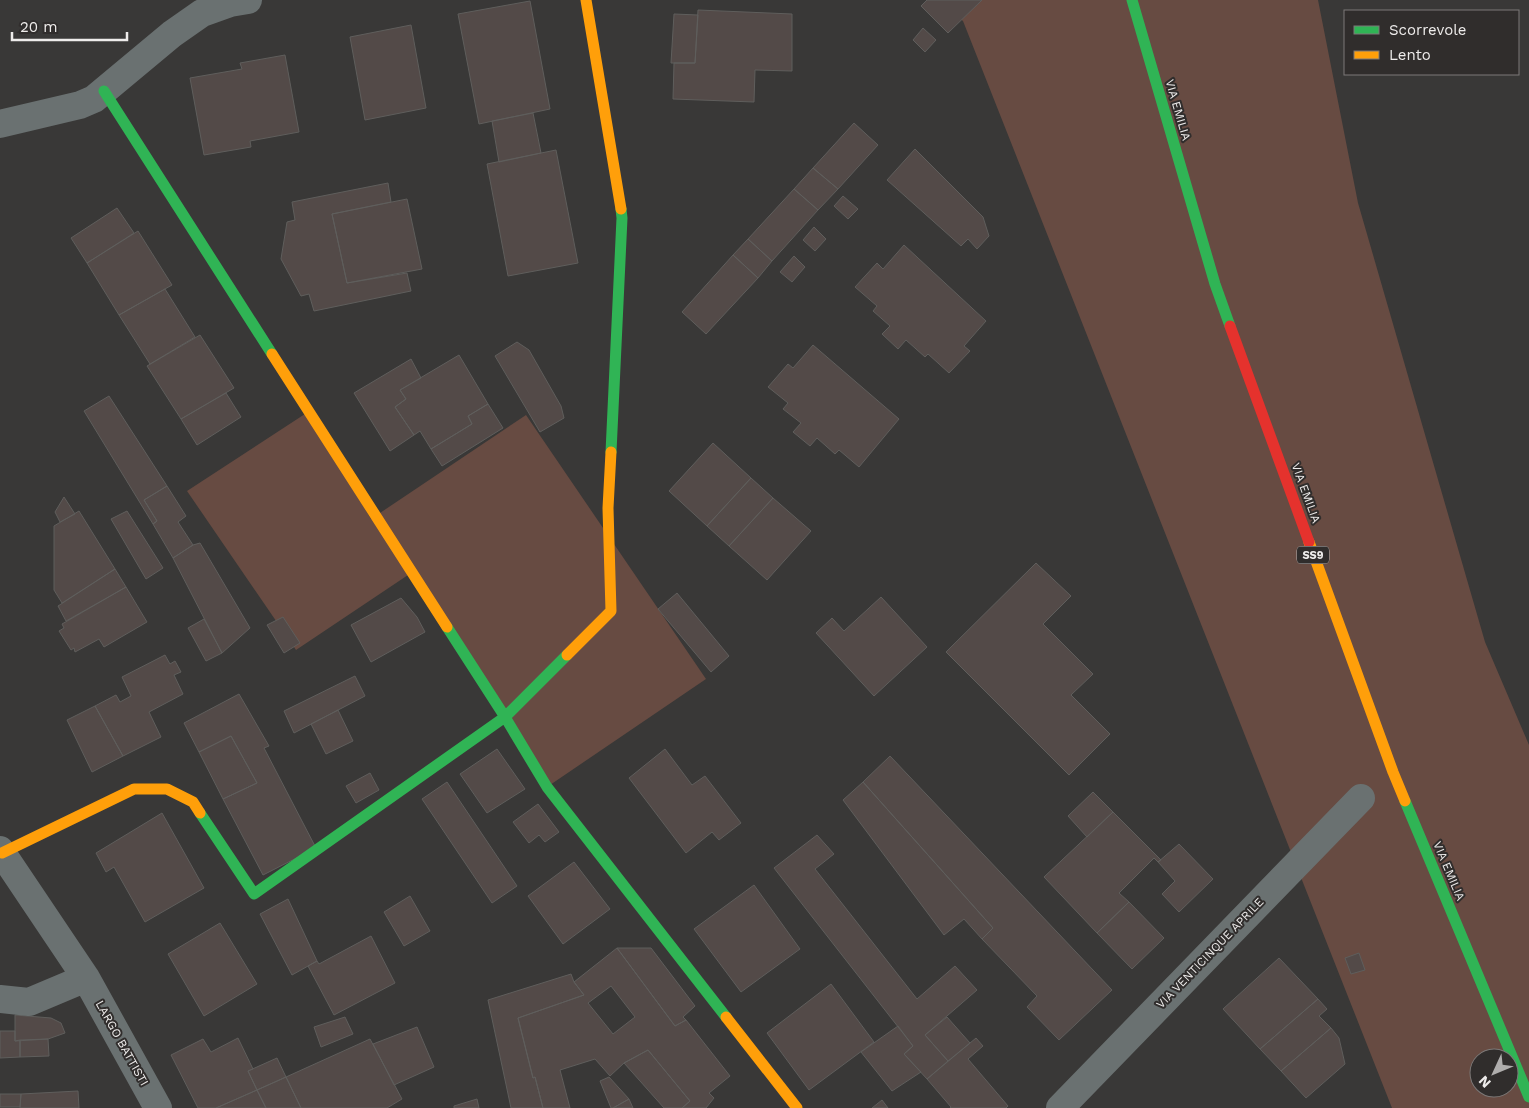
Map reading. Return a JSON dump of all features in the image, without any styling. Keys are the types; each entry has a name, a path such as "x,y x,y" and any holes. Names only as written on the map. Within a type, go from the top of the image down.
{"street":[{"path":"0,124 80,105 94,99 172,34 202,13 230,3 248,0"},
{"path":"1,851 134,789 167,789 193,802 254,894 505,717 611,611 608,508 622,218 586,0"},
{"name":"VIA EMILIA","path":"1132,0 1215,284 1393,772 1529,1097"},
{"path":"104,91 505,717 547,787 797,1108"},
{"name":"VIA VENTICINQUE APRILE","path":"1060,1108 1361,798"},
{"name":"LARGO BATTISTI","path":"1,851 86,978 158,1108"},
{"path":"0,999 29,1002 86,978"}],"shaded area":[{"path":"936,0 1318,0 1358,203 1485,642 1529,745 1529,1108 1392,1108 963,21"},
{"path":"308,412 371,519 526,415 706,679 547,787 411,573 296,650 187,491"}],"building":[{"path":"927,0 982,0 948,33 921,6"},
{"path":"530,1 550,109 479,124 458,14"},
{"path":"698,10 792,14 792,71 755,70 754,102 673,99 674,63 695,63"},
{"path":"674,14 698,15 695,63 671,63"},
{"path":"411,25 426,108 365,120 350,37"},
{"path":"923,28 936,40 925,52 913,40"},
{"path":"285,55 299,132 250,141 251,147 204,155 190,78 242,69 240,63"},
{"path":"533,113 541,153 499,162 492,121"},
{"path":"854,123 878,145 838,189 813,168"},
{"path":"915,149 983,217 989,236 977,249 968,239 961,246 887,180"},
{"path":"556,150 578,263 508,276 487,164"},
{"path":"813,168 838,189 818,210 794,189"},
{"path":"388,183 391,202 332,214 347,283 407,273 411,291 314,311 309,294 301,296 281,259 287,222 295,220 292,202"},
{"path":"794,189 818,210 772,261 748,239"},
{"path":"843,196 858,209 848,219 834,206"},
{"path":"407,199 422,269 347,283 332,214"},
{"path":"117,208 134,233 87,263 71,238"},
{"path":"814,227 826,239 815,251 803,240"},
{"path":"138,231 172,285 119,315 87,263"},
{"path":"748,239 772,261 758,278 733,255"},
{"path":"904,245 986,321 964,346 970,351 949,373 928,354 925,357 906,340 898,349 882,334 890,326 873,311 877,306 855,287 877,263 883,269"},
{"path":"733,255 758,278 706,334 682,312"},
{"path":"794,256 805,267 792,282 780,272"},
{"path":"165,289 195,337 150,364 119,315"},
{"path":"200,335 234,388 181,419 147,366"},
{"path":"517,342 529,350 561,406 564,418 540,432 495,356"},
{"path":"813,345 899,419 859,467 839,450 835,454 817,438 810,446 793,432 801,423 783,409 788,403 768,387 788,364 793,368"},
{"path":"459,355 488,404 468,416 472,424 431,449 420,431 414,435 395,407 406,399 400,390"},
{"path":"411,359 421,378 400,390 406,399 395,407 414,435 390,451 354,393"},
{"path":"226,393 241,417 197,445 181,419"},
{"path":"109,396 167,486 144,500 157,521 153,524 84,411"},
{"path":"488,404 503,428 442,466 431,449 472,424 468,416"},
{"path":"713,443 751,478 707,526 669,491"},
{"path":"751,478 773,498 729,546 707,526"},
{"path":"167,486 186,516 178,522 193,545 173,558 153,524 157,521 144,500"},
{"path":"64,497 75,514 60,522 55,512"},
{"path":"773,498 811,531 767,580 729,546"},
{"path":"79,511 115,569 62,603 54,590 54,526"},
{"path":"127,511 163,568 146,579 111,519"},
{"path":"200,543 250,628 222,653 173,558 193,545"},
{"path":"1036,563 1071,596 1043,624 1093,674 1071,695 1110,734 1069,775 946,652"},
{"path":"115,569 126,587 66,621 58,606"},
{"path":"126,587 147,622 104,647 99,639 75,652 74,648 71,650 59,631 64,628 62,624"},
{"path":"677,593 729,656 711,672 658,609"},
{"path":"881,597 927,647 874,696 816,633 832,618 844,631"},
{"path":"401,598 417,617 425,632 371,662 351,625"},
{"path":"283,617 300,643 284,653 267,625"},
{"path":"204,619 222,653 206,661 188,628"},
{"path":"165,655 170,664 175,661 181,672 174,675 183,694 149,712 161,737 123,756 95,706 116,695 120,702 131,696 122,677"},
{"path":"355,676 365,696 294,733 284,711"},
{"path":"239,694 269,746 264,748 316,848 263,875 223,799 257,783 231,736 199,752 184,723"},
{"path":"95,706 123,756 92,772 67,720"},
{"path":"338,710 353,741 326,754 311,724"},
{"path":"231,736 257,783 223,799 199,752"},
{"path":"497,749 525,789 487,813 460,774"},
{"path":"665,749 692,785 705,776 741,823 719,840 712,832 686,853 629,778"},
{"path":"890,756 1112,990 1059,1040 1027,1007 1037,996 982,939 993,928 863,782"},
{"path":"370,773 379,790 356,803 346,786"},
{"path":"447,782 517,886 492,903 422,799"},
{"path":"863,782 993,928 982,939 964,919 944,935 843,800"},
{"path":"1093,792 1113,812 1087,837 1068,816"},
{"path":"538,804 559,832 545,842 539,835 529,843 513,822"},
{"path":"1113,812 1161,860 1158,862 1154,858 1119,893 1129,902 1097,933 1044,877"},
{"path":"162,813 204,888 145,922 114,867 106,872 96,853"},
{"path":"817,835 834,854 815,869 917,999 955,966 977,990 925,1035 948,1061 927,1079 904,1054 913,1046 774,868"},
{"path":"1179,844 1213,879 1179,912 1162,894 1175,881 1158,862"},
{"path":"574,862 610,909 563,944 528,896"},
{"path":"754,885 800,949 741,992 694,929"},
{"path":"410,896 430,931 404,946 384,912"},
{"path":"288,899 317,961 292,975 260,914"},
{"path":"1129,902 1164,938 1132,969 1097,933"},
{"path":"220,923 257,984 204,1016 168,954"},
{"path":"371,936 395,983 334,1015 308,966 317,961 319,964"},
{"path":"617,948 675,1026 686,1020 730,1076 709,1093 714,1098 706,1108 682,1108 690,1101 648,1050 624,1063 610,1076 595,1059 560,1070 570,1108 543,1108 535,1077 533,1078 518,1018 584,995 574,982","holes":["611,986 635,1017 613,1034 588,1003"]},
{"path":"617,948 651,948 695,1006 683,1017 686,1020 675,1026"},
{"path":"1359,953 1365,970 1351,974 1345,958"},
{"path":"1279,958 1318,999 1260,1049 1223,1009"},
{"path":"571,974 574,982 584,995 518,1018 533,1078 535,1077 543,1108 511,1108 488,1000"},
{"path":"831,984 874,1042 809,1090 767,1033"},
{"path":"1318,999 1327,1009 1319,1016 1331,1028 1281,1071 1260,1049"},
{"path":"15,1015 51,1018 61,1023 65,1033 48,1039 15,1041"},
{"path":"345,1017 353,1034 321,1047 314,1027"},
{"path":"947,1017 970,1043 948,1061 925,1035"},
{"path":"898,1026 913,1046 904,1054 921,1072 892,1091 861,1052"},
{"path":"417,1027 434,1067 394,1085 373,1044"},
{"path":"1331,1028 1339,1038 1345,1064 1306,1098 1281,1071"},
{"path":"0,1031 15,1031 15,1041 20,1040 20,1057 0,1058"},
{"path":"238,1038 253,1069 248,1071 257,1090 216,1108 198,1108 171,1055 203,1039 211,1052"},
{"path":"976,1038 983,1046 968,1059 1008,1106 1006,1108 950,1108 927,1079"},
{"path":"48,1039 49,1056 20,1057 20,1040"},
{"path":"370,1039 402,1099 387,1108 301,1108 286,1077"},
{"path":"648,1050 690,1101 682,1108 664,1108 624,1063"},
{"path":"277,1058 286,1077 257,1090 248,1071"},
{"path":"286,1077 301,1108 266,1108 257,1090"},
{"path":"609,1077 629,1099 613,1108 611,1108 600,1081"},
{"path":"257,1090 266,1108 216,1108"},
{"path":"78,1091 79,1108 20,1108 21,1094"},
{"path":"0,1094 21,1094 20,1107 0,1107"},
{"path":"477,1099 479,1108 454,1108 454,1106"},
{"path":"629,1099 633,1108 613,1108"},
{"path":"882,1100 888,1108 872,1108"}],"traffic: fast":[{"path":"1132,0 1215,284 1230,326"},
{"path":"104,91 272,354"},
{"path":"611,452 621,209"},
{"path":"447,627 547,787 726,1017"},
{"path":"200,813 254,894 505,717 567,655"},
{"path":"1405,801 1529,1097"}],"traffic: slow":[{"path":"586,0 621,209"},
{"path":"272,354 447,627"},
{"path":"567,655 611,611 608,508 611,452"},
{"path":"1309,542 1405,801"},
{"path":"2,853 134,789 167,789 193,802 200,813"},
{"path":"726,1017 797,1108"}],"traffic: jam":[{"path":"1230,326 1309,542"}]}
